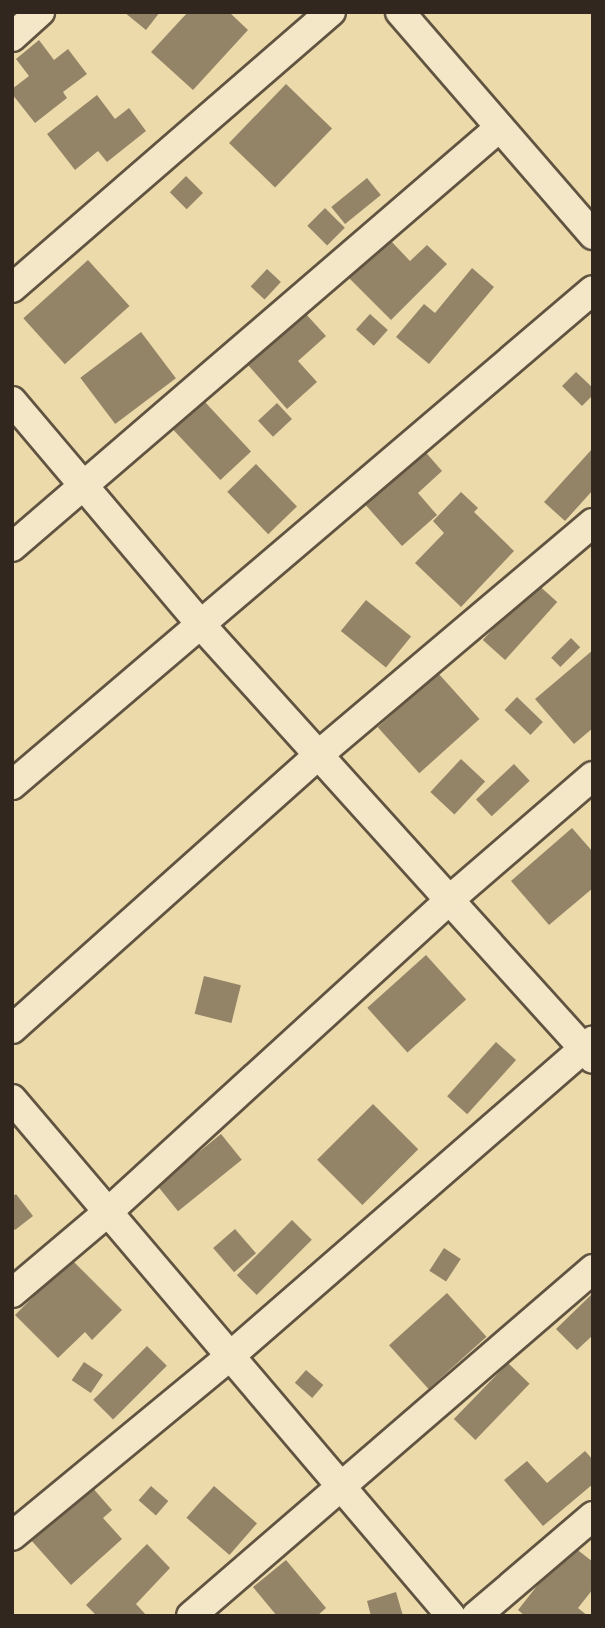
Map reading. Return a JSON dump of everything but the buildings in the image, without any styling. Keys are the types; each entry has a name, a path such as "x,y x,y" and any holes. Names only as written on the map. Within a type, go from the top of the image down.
{"street":[{"path":"12,37 40,12"},
{"path":"12,288 331,12"},
{"path":"400,12 593,235"},
{"path":"12,547 499,128"},
{"path":"12,785 202,626 593,290"},
{"path":"12,401 202,626 317,756 448,901 590,1050 230,1356 12,1536"},
{"path":"12,1029 317,756 593,523"},
{"path":"12,1293 109,1211 448,901 593,776"},
{"path":"12,1099 451,1616"},
{"path":"191,1616 593,1269"},
{"path":"476,1616 593,1516"}]}
